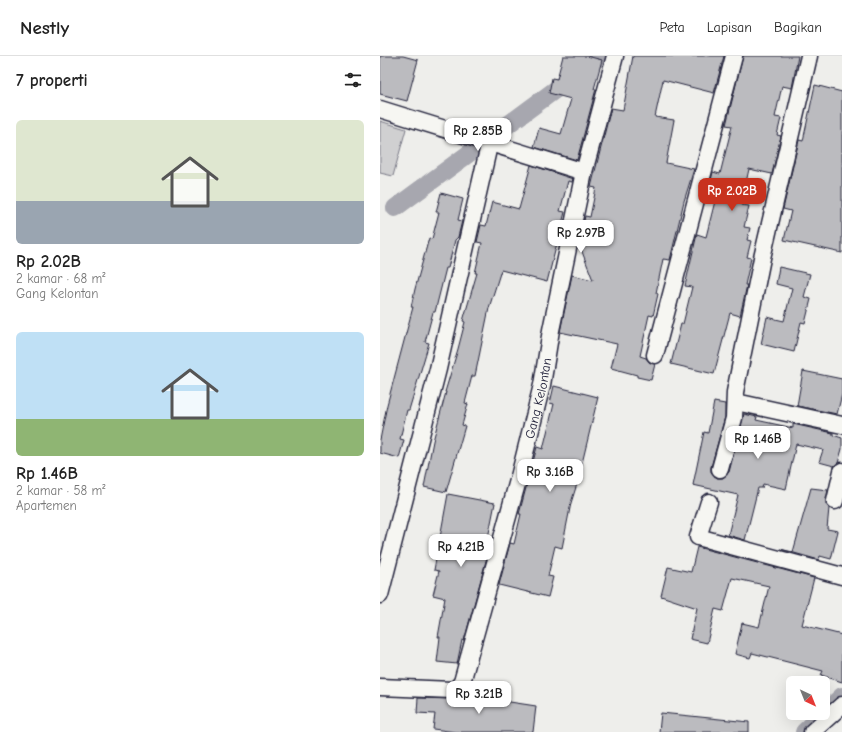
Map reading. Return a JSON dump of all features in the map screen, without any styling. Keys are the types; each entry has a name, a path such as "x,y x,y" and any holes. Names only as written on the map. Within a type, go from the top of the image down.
{"street":[{"name":"Gang Kelontan","path":"380,687 447,690 456,689 462,682 466,672 542,385 550,330 584,172 615,56"},
{"path":"655,355 734,56"},
{"path":"720,469 736,402 735,392 762,258 809,56"},
{"path":"380,108 490,141 584,172"},
{"path":"380,595 438,370 490,141"},
{"path":"736,402 842,425"},
{"path":"835,501 842,471"},
{"path":"709,502 698,537 842,576"},
{"path":"812,732 842,704"}],"shaded area":[{"path":"380,121 406,129 393,176 380,173"}],"building":[{"path":"380,56 403,56 418,60 407,101 380,94"},
{"path":"563,56 587,56 602,60 594,89 596,89 577,160 534,147 539,128 561,134 571,99 549,93 552,78 557,79"},
{"path":"633,56 724,56 714,93 663,80 655,117 674,120 666,163 694,169 684,201 670,260 663,259 653,316 649,315 640,356 655,364 651,380 611,368 617,344 560,332 572,275 593,280 579,244 585,216 590,217 596,188 591,187 611,108 623,110"},
{"path":"743,56 798,56 792,88 782,86 775,117 781,118 777,135 781,136 772,174 749,169 741,205 749,206 744,227 750,228 747,240 751,241 747,257 751,258 745,285 747,285 740,316 730,313 714,374 671,364 692,287 685,286 697,234 706,237 717,193 708,192 713,172 720,174 732,126 726,125"},
{"path":"815,85 842,92 842,253 784,240 791,211 783,209 799,140 803,141"},
{"path":"531,165 573,179 572,182 568,181 560,211 565,212 547,282 501,270 489,308 475,376 472,376 465,403 468,404 462,425 465,426 446,492 424,487 445,392 458,349 465,322 463,321 477,273 475,273 482,243 477,242 481,225 486,226 492,202 519,209"},
{"path":"441,193 463,199 458,220 462,221 458,237 455,240 448,268 446,268 435,312 433,312 425,342 429,343 409,410 407,410 400,439 404,440 399,458 380,453 380,440 387,405 413,307 411,307 415,289 429,238 432,239 439,212 436,212"},
{"path":"779,267 810,274 804,297 811,299 805,323 801,322 794,352 761,344 767,317 784,321 792,288 776,284"},
{"path":"803,371 842,379 842,394 837,414 797,406"},
{"path":"554,386 598,397 571,503 562,548 555,546 548,576 553,577 548,597 499,585 510,543 514,544 521,514 519,514 537,447 543,449 554,404 550,403"},
{"path":"714,402 725,404 725,417 711,467 711,472 717,478 723,478 729,472 744,414 757,417 756,420 793,428 793,424 833,433 833,435 842,438 842,449 838,463 834,466 819,462 823,450 796,444 786,489 763,484 762,488 758,488 745,540 728,535 738,495 693,485 704,432 708,433"},
{"path":"811,488 828,490 826,499 826,504 829,508 827,529 838,531 831,559 820,556 819,560 780,549 793,552"},
{"path":"448,494 495,503 488,538 492,539 464,641 462,640 457,664 437,662 440,637 438,637 445,598 433,595 439,571 434,570"},
{"path":"697,547 814,578 802,625 842,635 842,682 830,678 830,676 821,675 823,671 752,653 750,658 735,654 742,623 759,627 769,586 732,578 723,611 715,609 707,643 690,639 697,608 661,596 668,567 691,572"},
{"path":"459,697 489,702 490,699 536,706 533,732 456,732 433,729 435,714 417,713 418,698 452,699"},
{"path":"661,713 749,722 749,732 659,732"}],"waterway":[{"path":"395,208 601,56"},
{"path":"804,732 842,696"}]}
